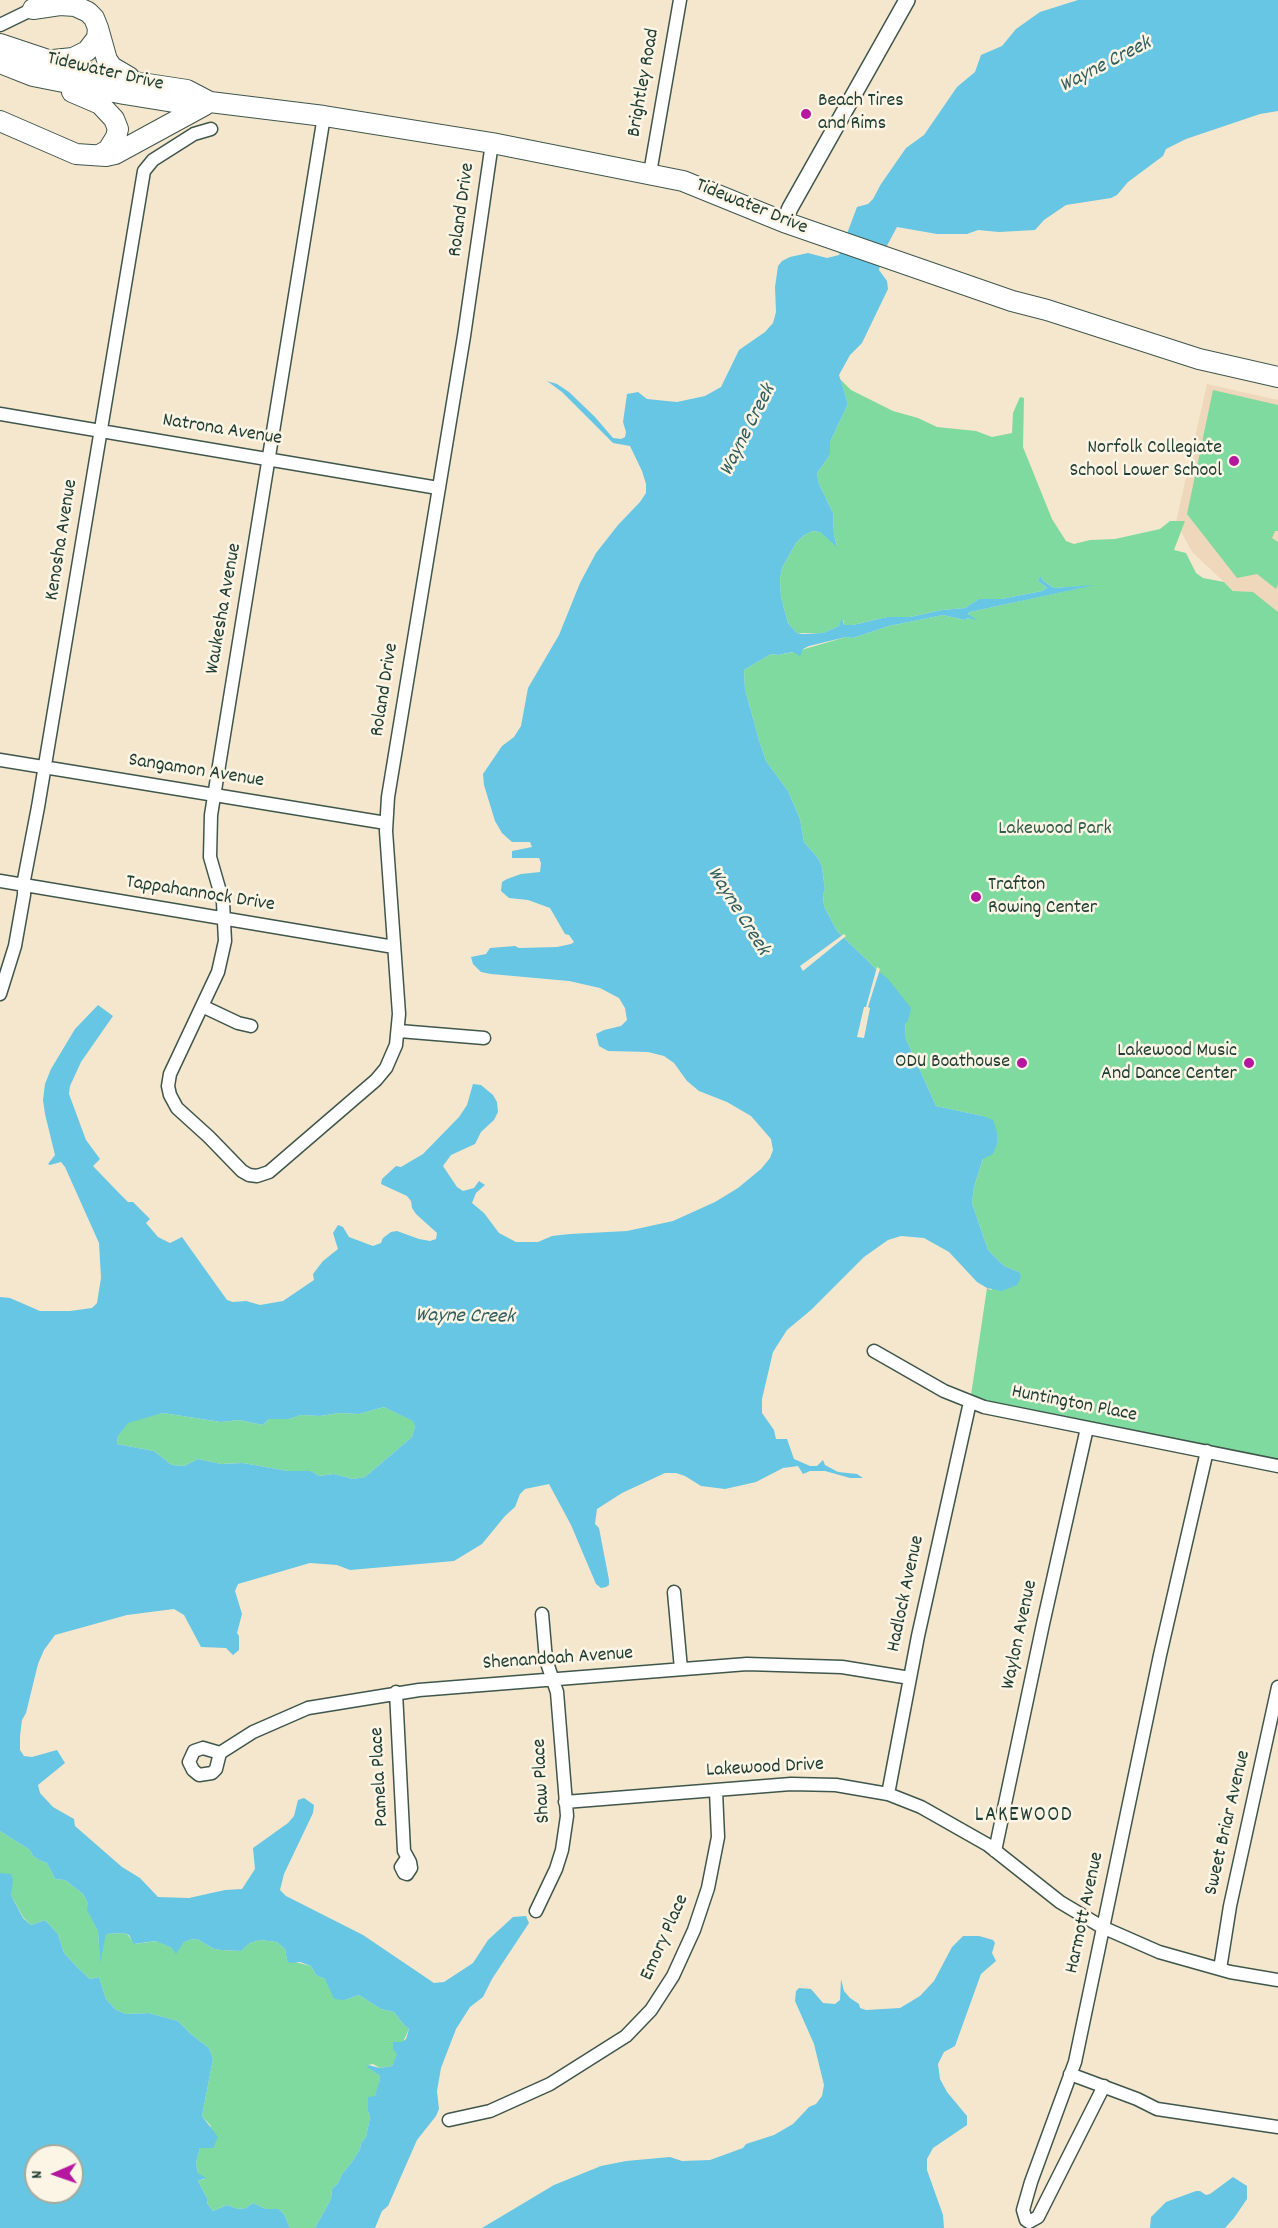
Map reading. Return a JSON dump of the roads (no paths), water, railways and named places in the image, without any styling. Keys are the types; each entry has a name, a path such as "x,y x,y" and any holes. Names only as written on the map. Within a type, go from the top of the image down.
{"highway":[{"path":"33,9 60,5 75,6 88,12 94,18 104,52 112,67 120,74 145,84"},
{"path":"37,67 82,54 93,45 97,38 98,28"},
{"name":"Tidewater Drive","path":"0,44 37,67 124,94 186,104 210,102 324,116 492,143 683,181 784,222 1012,301 1047,310 1165,349 1278,377"},
{"name":"Tidewater Drive","path":"0,63 187,90 210,102"},
{"path":"37,67 108,111 118,129 108,150 97,156"},
{"path":"0,120 76,154 97,156 115,154 210,102"}],"street":[{"name":"Brightley Road","path":"650,174 680,0"},
{"path":"784,222 907,0"},
{"path":"0,25 33,9"},
{"name":"Waukesha Avenue","path":"249,1175 242,1171 177,1108 168,1086 170,1074 223,957 225,919 223,902 210,857 209,836 213,795 270,459 324,116"},
{"name":"Kenosha Avenue","path":"0,994 15,946 24,895 144,171 153,160 185,139 211,129"},
{"name":"Roland Drive","path":"249,1175 257,1176 269,1172 376,1080 393,1054 399,1031 386,823 388,797 464,336 492,143"},
{"name":"Natrona Avenue","path":"0,414 438,488"},
{"name":"Sangamon Avenue","path":"0,760 386,823"},
{"name":"Tappahannock Drive","path":"0,882 394,947"},
{"path":"202,1006 238,1023 251,1026"},
{"path":"399,1031 484,1038"},
{"name":"Huntington Place","path":"874,1352 936,1387 984,1407 1278,1466"},
{"name":"Hadlock Avenue","path":"888,1794 939,1536 970,1402"},
{"name":"Waylon Avenue","path":"995,1851 1087,1428"},
{"name":"Harmott Avenue","path":"1104,2086 1038,2217 1035,2220 1026,2220 1023,2210 1070,2074 1160,1655 1207,1451"},
{"path":"674,1592 681,1669"},
{"name":"Shaw Place","path":"536,1911 556,1869 566,1831 566,1802 557,1692 546,1660 542,1614"},
{"name":"Shenandoah Avenue","path":"220,1753 253,1732 308,1708 396,1692 747,1664 821,1665 910,1678"},
{"name":"Sweet Briar Avenue","path":"1220,1969 1228,1916 1278,1687"},
{"name":"Pamela Place","path":"396,1692 404,1851 407,1858"},
{"name":"Lakewood Drive","path":"566,1802 814,1784 888,1794 928,1810 995,1851 1060,1902 1102,1928 1159,1952 1220,1969 1278,1980"},
{"name":"Emory Place","path":"449,2120 490,2111 535,2092 626,2036 651,2010 673,1977 694,1930 708,1888 717,1837 716,1791"},
{"path":"1070,2074 1157,2109 1278,2127"}],"water":[{"name":"Wayne Creek","path":"1078,0 1278,0 1278,111 1260,114 1186,139 1166,149 1163,156 1128,182 1117,195 1066,205 1044,220 1035,230 999,232 978,230 967,234 937,234 897,227 882,255 879,270 887,281 888,289 862,343 850,355 839,375 848,404 830,442 830,455 817,473 819,484 833,513 837,547 820,532 812,531 803,536 796,543 782,568 781,597 788,623 797,633 802,634 823,633 839,626 842,618 844,625 853,625 887,617 910,617 965,608 979,599 1001,599 1042,591 1047,588 1038,581 1041,576 1042,580 1054,588 1095,585 968,614 977,620 943,615 889,626 853,638 846,637 809,646 803,649 800,656 793,652 771,654 744,670 745,689 766,761 788,791 800,819 804,842 818,858 822,867 825,890 824,906 837,931 888,979 911,1008 905,1024 906,1039 936,1106 993,1120 997,1132 997,1144 993,1154 983,1159 974,1187 972,1203 988,1250 1004,1266 1019,1272 1021,1277 1017,1285 1002,1291 987,1288 977,1282 949,1252 924,1238 901,1236 888,1240 864,1257 811,1310 787,1330 773,1352 762,1399 762,1413 774,1430 776,1439 787,1439 794,1459 810,1466 817,1466 823,1460 825,1465 838,1472 857,1474 863,1478 850,1478 825,1471 810,1471 803,1474 798,1466 783,1468 756,1482 725,1489 701,1486 685,1476 665,1473 622,1493 597,1509 595,1524 599,1528 609,1580 609,1585 606,1587 601,1588 596,1584 571,1525 549,1484 525,1489 520,1494 515,1507 482,1544 454,1561 350,1570 337,1565 310,1563 238,1584 235,1591 242,1614 237,1633 239,1650 233,1655 226,1648 201,1647 184,1615 174,1609 127,1615 55,1635 44,1650 38,1664 26,1713 22,1720 20,1750 24,1756 32,1757 57,1750 65,1763 38,1785 40,1793 53,1807 74,1819 75,1826 122,1867 140,1878 158,1897 189,1898 225,1890 242,1889 255,1869 253,1848 288,1823 294,1816 298,1800 304,1798 314,1805 313,1813 284,1874 280,1890 286,1896 363,1935 434,1983 444,1982 473,1963 488,1940 513,1917 526,1916 529,1923 492,1979 483,1997 470,2007 456,2029 441,2068 437,2091 439,2109 417,2140 388,2206 382,2211 375,2228 315,2228 331,2199 332,2189 352,2162 366,2137 370,2117 368,2097 375,2096 380,2079 379,2075 367,2067 368,2065 380,2068 392,2066 397,2054 393,2049 393,2042 402,2042 406,2039 409,2029 394,2012 381,2009 359,1995 345,2000 334,1999 325,1979 316,1975 311,1966 300,1962 289,1963 285,1949 277,1942 260,1940 250,1943 241,1951 214,1949 197,1939 183,1943 176,1954 172,1948 156,1941 134,1944 129,1935 124,1933 106,1934 100,1963 98,1931 87,1910 88,1904 83,1894 65,1880 55,1879 47,1863 33,1856 30,1850 0,1831 0,1297 10,1298 40,1311 92,1308 97,1303 101,1278 99,1243 65,1167 61,1162 48,1164 55,1155 43,1100 45,1084 51,1069 75,1029 98,1005 113,1016 81,1062 70,1086 69,1094 86,1140 100,1159 93,1166 128,1202 133,1202 150,1219 146,1223 158,1237 170,1243 182,1237 227,1300 233,1302 246,1301 260,1305 283,1301 314,1280 313,1274 323,1261 338,1249 333,1233 338,1225 343,1227 349,1237 373,1246 381,1243 383,1238 391,1232 397,1231 419,1239 430,1241 436,1239 437,1233 416,1214 407,1196 381,1184 382,1179 396,1166 401,1167 423,1154 459,1117 467,1105 473,1084 481,1085 493,1095 497,1102 498,1112 494,1120 481,1132 475,1144 451,1155 443,1166 457,1187 463,1191 474,1188 479,1181 485,1185 476,1193 472,1203 484,1213 499,1233 516,1242 538,1242 552,1236 570,1234 627,1231 673,1221 715,1202 738,1188 761,1169 773,1150 771,1139 751,1116 727,1102 699,1091 687,1081 674,1063 664,1056 648,1052 608,1051 599,1046 596,1034 621,1026 627,1020 625,1008 619,998 600,988 569,981 481,972 473,964 471,957 486,954 490,948 557,947 574,942 569,935 565,934 550,908 528,900 509,898 501,891 502,882 507,879 521,874 540,872 541,863 539,858 512,858 512,851 532,847 530,842 512,842 502,833 495,821 483,774 502,746 514,737 521,726 528,688 559,635 580,583 596,553 646,493 642,471 630,446 613,443 562,392 547,381 569,392 613,438 621,439 625,437 626,432 623,422 627,394 638,392 647,399 677,402 705,396 721,387 739,350 765,332 773,323 776,312 775,287 778,266 782,261 808,253 827,258 839,255 857,207 868,204 873,199 906,148 924,135 957,87 975,72 981,55 1002,46 1016,29 1040,12","holes":["384,1407 413,1421 415,1426 412,1437 365,1477 353,1479 334,1474 319,1476 311,1471 288,1471 243,1463 221,1464 198,1459 184,1466 172,1465 154,1451 117,1444 118,1436 128,1423 163,1413 221,1422 239,1420 263,1425 269,1419 289,1419 301,1415 359,1414"]},
{"path":"0,1873 11,1874 13,1880 11,1895 23,1918 31,1925 45,1920 58,1934 64,1953 78,1968 90,1979 99,1977 106,1999 116,2010 126,2014 149,2013 178,2021 209,2048 213,2059 202,2116 218,2137 213,2148 200,2148 196,2163 198,2173 206,2178 198,2181 208,2200 207,2203 213,2211 227,2205 238,2209 246,2208 253,2203 266,2209 279,2209 284,2214 290,2228 0,2228"},
{"path":"963,1936 979,1936 993,1940 995,1943 992,1953 996,1961 981,1974 955,2046 944,2052 938,2064 940,2079 947,2092 967,2116 967,2125 933,2148 927,2159 927,2170 943,2215 944,2228 482,2228 554,2185 601,2166 670,2157 682,2161 710,2160 743,2148 746,2144 774,2135 793,2124 809,2107 816,2104 822,2096 824,2085 814,2044 795,2001 796,1991 799,1988 811,1989 823,2003 835,2004 840,2000 841,1979 844,1991 859,2004 860,2008 866,2010 900,2008 920,1996 934,1981 952,1947"},
{"path":"1233,2177 1247,2186 1247,2199 1225,2228 1150,2228 1151,2217 1166,2202 1196,2191 1206,2195 1210,2194"}],"place":[{"name":"Beach Tires and Rims","path":"806,114"},
{"name":"Norfolk Collegiate School Lower School","path":"1234,461"},
{"name":"Trafton Rowing Center","path":"976,897"},
{"name":"ODU Boathouse","path":"1022,1063"},
{"name":"Lakewood Music And Dance Center","path":"1249,1063"}],"district":[{"name":"LAKEWOOD","path":"1024,1817"}],"park label":[{"name":"Lakewood Park","path":"1055,830"}]}
